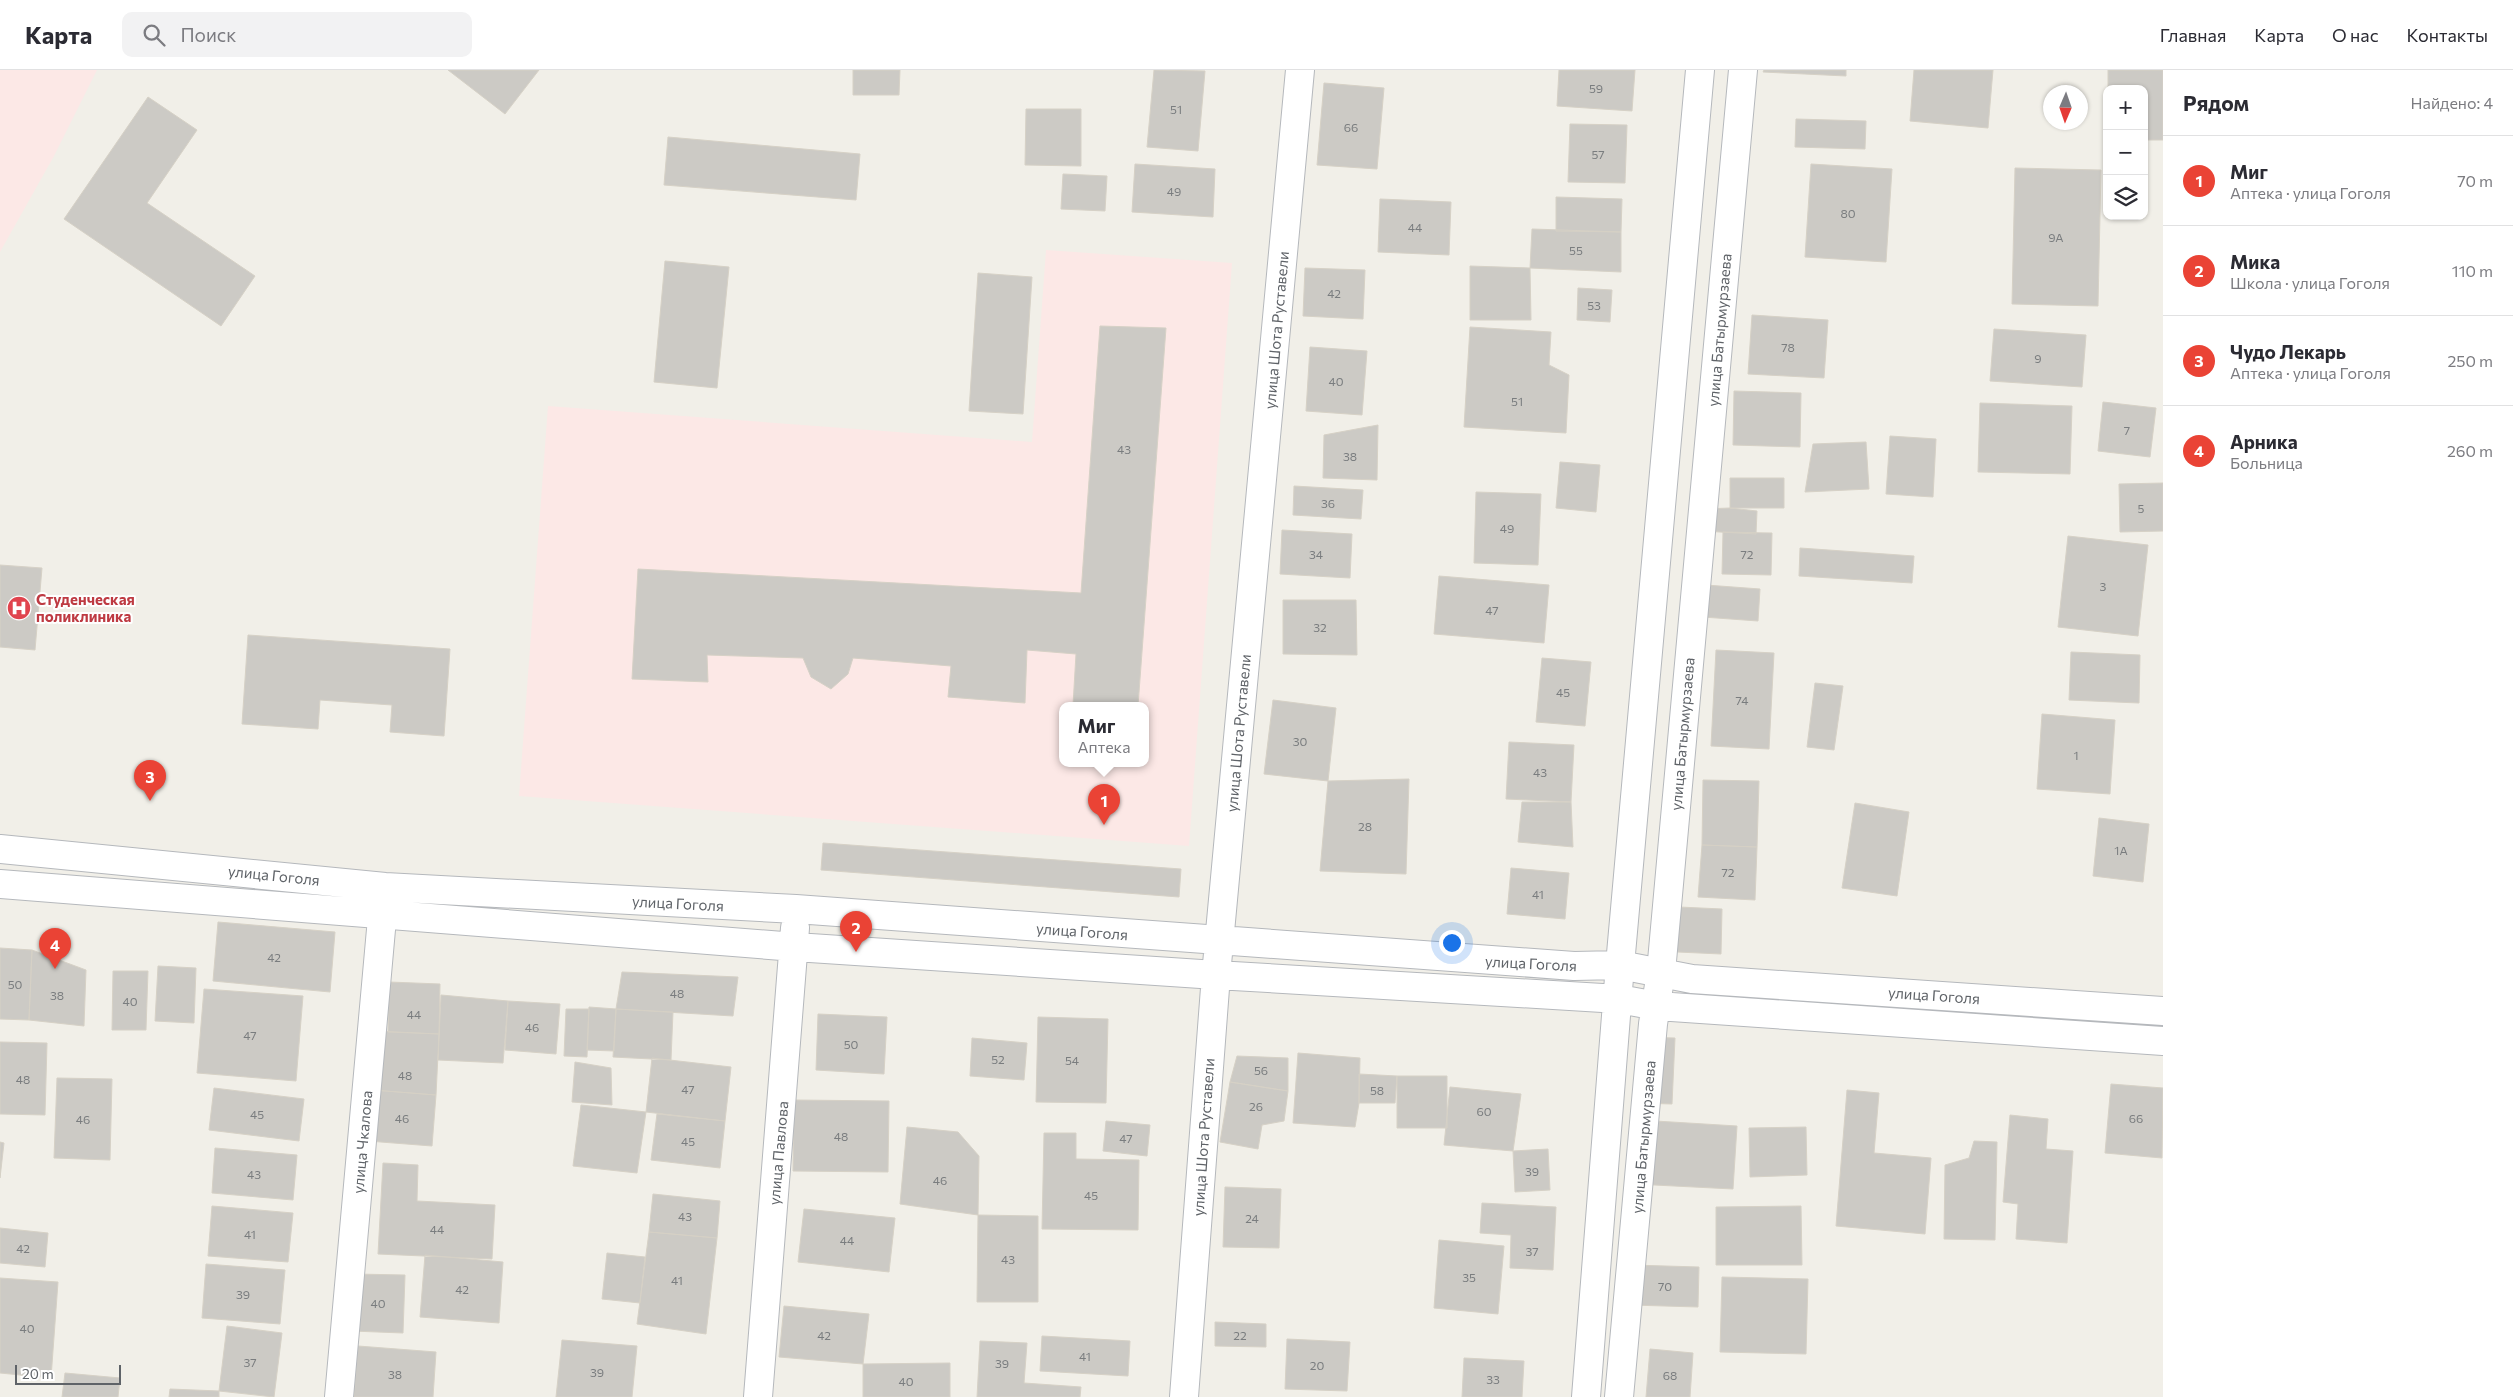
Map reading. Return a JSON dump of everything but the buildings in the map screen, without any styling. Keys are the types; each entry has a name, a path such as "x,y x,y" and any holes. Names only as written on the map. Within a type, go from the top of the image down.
{"street":[{"name":"улица Шота Руставели","path":"1184,1397 1216,975 1300,70"},
{"path":"1586,1397 1619,998 1620,965 1700,70"},
{"name":"улица Батырмурзаева","path":"1618,1397 1652,1034 1661,972 1743,70"},
{"name":"улица Гоголя","path":"0,850 384,887 796,909 1219,942 1574,966 1620,965 1692,978 2163,1011"},
{"name":"улица Гоголя","path":"0,884 795,947 1216,975 1619,998 1657,1006 2163,1041"},
{"name":"улица Чкалова","path":"339,1397 384,913 384,887"},
{"name":"улица Павлова","path":"758,1397 795,947 796,909"}],"shaded area":[{"path":"0,70 97,70 54,156 0,252"},
{"path":"1046,250 1232,263 1189,846 519,796 548,406 1032,442"}],"place":[{"name":"Студенческая поликлиника","path":"19,608"},
{"name":"Чудо Лекарь","path":"150,801"},
{"name":"Миг","path":"1104,825"},
{"name":"Мика","path":"856,952"},
{"name":"Арника","path":"55,969"}]}
